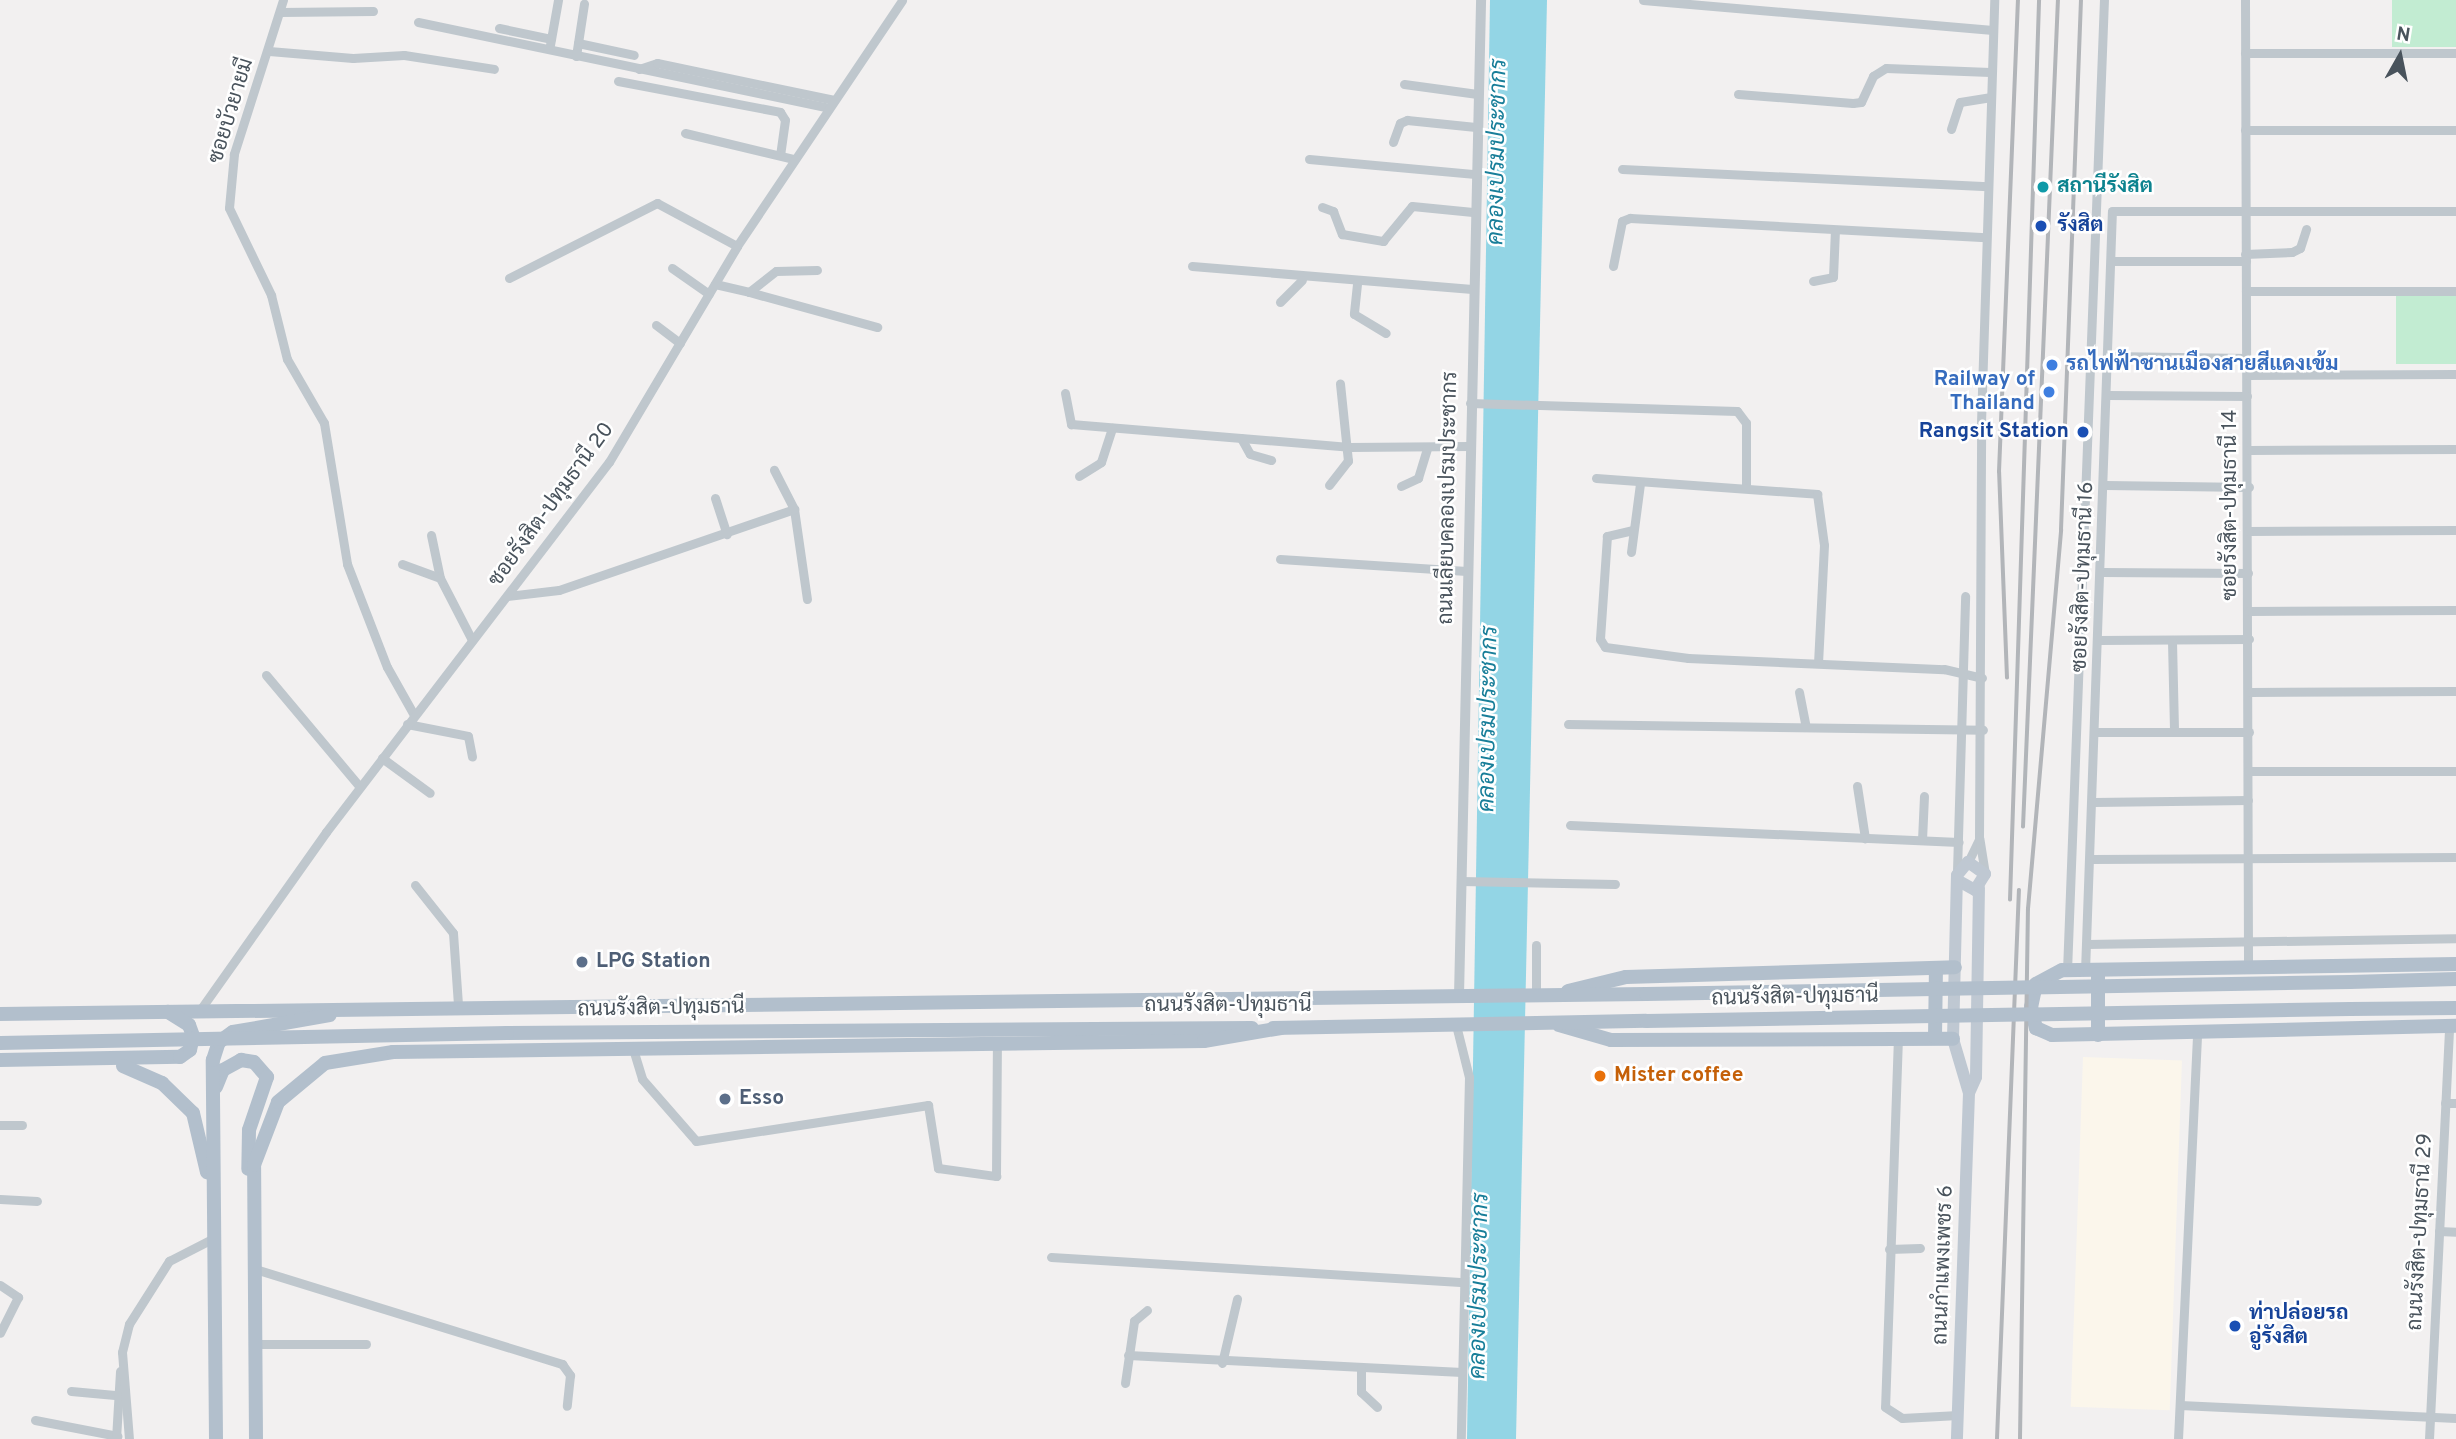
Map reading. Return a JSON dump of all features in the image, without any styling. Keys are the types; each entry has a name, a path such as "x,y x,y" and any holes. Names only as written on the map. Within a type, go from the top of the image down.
{"main road":[{"path":"1961,871 1985,874 1979,888 1966,890 1961,871"},
{"name":"ถนนกำแพงเพชร 6","path":"1957,1439 1969,1093 1953,1039 1961,871"},
{"name":"ถนนกำแพงเพชร 6","path":"1969,1093 1976,1077 1979,888"},
{"path":"2452,1026 2052,1035 2036,1028 2031,1007 2036,984 2067,971 2456,964"},
{"path":"1553,996 1626,976 1955,967"},
{"path":"1935,1037 1936,969"},
{"path":"2092,971 2098,1035"},
{"name":"ถนนรังสิต-ปทุมธานี","path":"0,1014 458,1005 1553,996 2456,979"},
{"path":"216,1439 213,1060 219,1042 233,1031 394,1006"},
{"name":"ถนนรังสิต-ปทุมธานี","path":"0,1043 507,1033 1281,1028 2456,1008"},
{"path":"0,1060 168,1060 190,1050 189,1025 167,1011"},
{"path":"1557,1024 1611,1040 1898,1037 1953,1039"},
{"path":"250,1228 264,1128 278,1101 325,1063 393,1052 997,1046 1226,1040 1281,1028"},
{"path":"92,1061 145,1072 179,1096 200,1131 214,1201"},
{"path":"215,1127 223,1070 254,1062 267,1077 247,1145 256,1439"}],"street":[{"name":"ซอยบัวยายมี","path":"283,0 228,189 233,227 275,307 287,359 324,423 351,575 387,667 414,715"},
{"path":"549,50 558,0"},
{"name":"ซอยรังสิต-ปทุมธานี 20","path":"200,1010 407,724 618,450 737,246 902,0"},
{"name":"ถนนเลียบคลองเปรมประชากร","path":"1464,996 1469,446 1473,403 1473,212 1481,0"},
{"path":"1643,0 1993,30"},
{"path":"1985,874 1979,838 1983,730 1985,237 1994,0"},
{"path":"2067,971 2104,0"},
{"name":"ซอยรังสิต-ปทุมธานี 14","path":"2245,0 2250,692 2248,968"},
{"path":"576,56 584,4"},
{"path":"280,12 373,11"},
{"path":"418,22 638,70 831,104"},
{"path":"499,28 551,39"},
{"path":"578,43 634,55"},
{"path":"269,51 341,58 404,55 494,69"},
{"path":"2245,53 2456,53"},
{"path":"638,70 657,62 708,72 831,104"},
{"path":"1738,94 1853,103 1861,102 1873,76 1886,68 1990,72"},
{"path":"706,83 708,72"},
{"path":"618,81 779,112 785,120 780,155"},
{"path":"1404,84 1477,94"},
{"path":"1951,130 1960,102 1990,97"},
{"path":"1392,142 1399,123 1407,120 1476,127"},
{"path":"2245,130 2456,130"},
{"path":"685,133 793,159"},
{"path":"1309,159 1475,174"},
{"path":"1622,169 1987,186"},
{"path":"509,278 657,203 737,246"},
{"path":"1322,207 1333,211 1342,234 1383,241 1412,206 1473,212"},
{"path":"2246,210 2456,211"},
{"name":"ซอยรังสิต-ปทุมธานี 16","path":"2092,971 2087,944 2106,485 2112,211 2246,210"},
{"path":"1613,265 1622,221 1630,218 1985,237"},
{"path":"2111,261 2246,258 2292,252 2306,229"},
{"path":"1813,281 1833,277 1835,230"},
{"path":"1192,267 1357,284 1472,289"},
{"path":"672,268 709,294"},
{"path":"749,292 776,271 817,270"},
{"path":"1280,302 1302,279"},
{"path":"715,284 877,327"},
{"path":"1357,284 1354,314 1387,332"},
{"path":"2246,291 2456,291"},
{"path":"656,325 680,342"},
{"path":"2110,356 2246,358"},
{"path":"2247,375 2456,374"},
{"path":"1329,485 1346,467 1349,447 1340,383"},
{"path":"1065,393 1068,422 1112,428 1349,447 1469,446"},
{"path":"2108,395 2247,396"},
{"path":"1473,403 1737,411 1746,423 1746,484"},
{"path":"1079,476 1101,462 1112,428"},
{"path":"1241,438 1250,454 1272,460"},
{"path":"1401,486 1418,478 1427,448"},
{"path":"2249,450 2456,449"},
{"path":"774,470 794,509 807,599"},
{"path":"1596,478 1640,484 1746,484 1817,494 1824,545 1818,663"},
{"path":"1631,552 1640,484"},
{"path":"2106,485 2249,487"},
{"path":"715,498 727,534"},
{"path":"507,596 559,590 794,509"},
{"path":"1633,530 1612,532 1606,541 1600,639 1605,647 1688,659 1818,663 1964,674 1982,678"},
{"path":"2248,531 2456,530"},
{"path":"431,536 440,578 472,640"},
{"path":"1280,559 1467,570"},
{"path":"402,564 440,578"},
{"path":"2102,572 2248,573"},
{"path":"1961,871 1959,842 1964,730 1965,596"},
{"path":"2249,611 2456,610"},
{"path":"2099,640 2249,639"},
{"path":"2172,641 2174,732"},
{"path":"266,676 360,787"},
{"path":"2250,692 2456,691"},
{"path":"1799,692 1805,724"},
{"path":"407,724 468,736 472,757"},
{"path":"1568,724 1805,724 1983,730"},
{"path":"2097,732 2249,732"},
{"path":"382,758 430,793"},
{"path":"2248,771 2456,771"},
{"path":"1857,786 1865,838"},
{"path":"1922,840 1924,796"},
{"path":"2094,802 2248,800"},
{"path":"1570,825 1959,842"},
{"path":"1961,871 1979,838"},
{"path":"2092,859 2456,857"},
{"path":"1463,882 1615,884"},
{"path":"415,885 453,933 458,1005"},
{"path":"2087,944 2456,939"},
{"path":"1534,995 1536,945"},
{"path":"1461,1439 1469,1077 1463,1025"},
{"name":"ถนนรังสิต-ปทุมธานี 29","path":"2429,1439 2445,1103 2452,1026"},
{"path":"2178,1439 2197,1033"},
{"path":"1898,1037 1885,1407 1902,1418 1958,1415"},
{"path":"633,1049 642,1079 696,1141 928,1105 938,1168 996,1176 997,1046"},
{"path":"2445,1103 2456,1103"},
{"path":"0,1125 22,1125"},
{"path":"0,1199 37,1201"},
{"path":"2439,1231 2456,1232"},
{"path":"35,1420 116,1437 115,1395 129,1324 150,1286 179,1252 214,1238"},
{"path":"1889,1249 1920,1248"},
{"path":"1051,1257 1464,1282"},
{"path":"252,1268 562,1364 570,1376 567,1406"},
{"path":"0,1285 18,1297 0,1333"},
{"path":"1222,1363 1237,1299"},
{"path":"1125,1383 1134,1321 1147,1310"},
{"path":"253,1344 366,1344"},
{"path":"1128,1355 1222,1363 1462,1372"},
{"path":"122,1367 130,1439"},
{"path":"1361,1368 1361,1392 1377,1407"},
{"path":"71,1391 115,1395"},
{"path":"2180,1405 2456,1418"}],"shaded area":[{"path":"2083,1057 2182,1060 2170,1410 2071,1407"}],"green space":[{"path":"2392,0 2456,0 2456,47 2392,47"},
{"path":"2396,296 2456,296 2456,364 2396,364"}],"water":[{"name":"คลองเปรมประชากร","path":"1490,0 1547,0 1516,1439 1467,1439"}],"railway":[{"path":"2007,678 1999,472 2018,0"},
{"path":"2010,900 2039,0"},
{"path":"2023,827 2058,0"},
{"path":"2020,1439 2028,909 2061,530 2081,0"},
{"path":"1997,1439 2019,890"}],"place":[{"name":"สถานีรังสิต","path":"2043,187"},
{"name":"รังสิต","path":"2041,226"},
{"name":"รถไฟฟ้าชานเมืองสายสีแดงเข้ม","path":"2052,365"},
{"name":"Railway of Thailand","path":"2049,392"},
{"name":"Rangsit Station","path":"2083,432"},
{"name":"LPG Station","path":"582,962"},
{"name":"Mister coffee","path":"1600,1076"},
{"name":"Esso","path":"725,1099"},
{"name":"ท่าปล่อยรถ อู่รังสิต","path":"2235,1326"}]}
